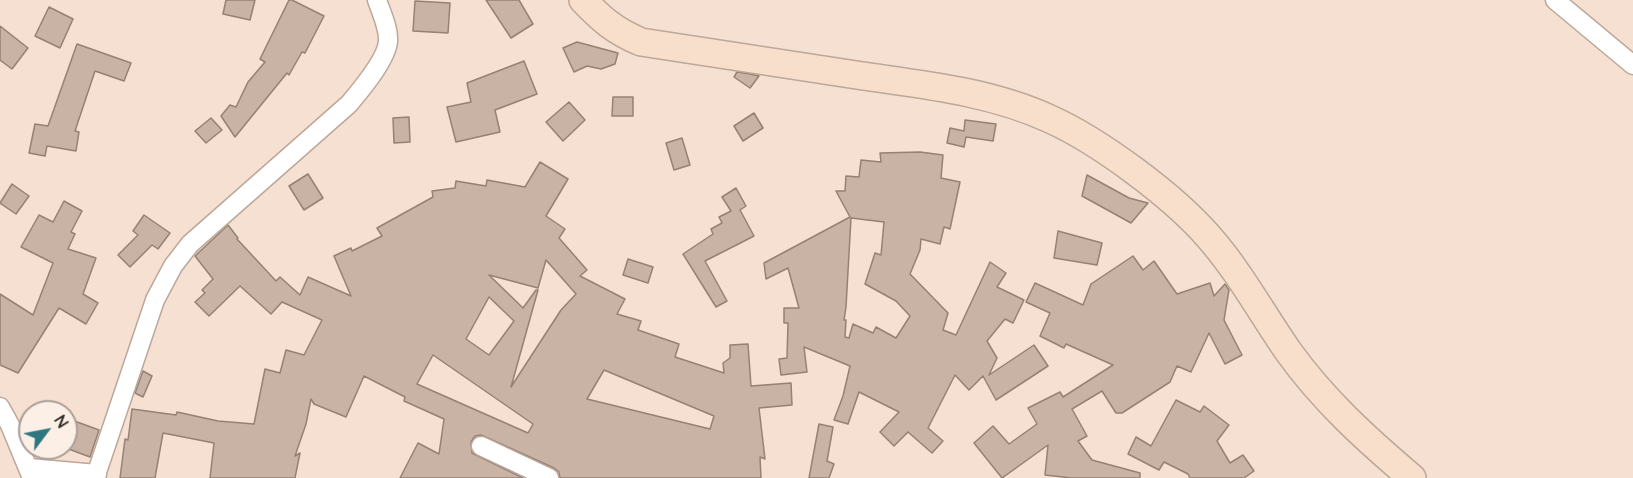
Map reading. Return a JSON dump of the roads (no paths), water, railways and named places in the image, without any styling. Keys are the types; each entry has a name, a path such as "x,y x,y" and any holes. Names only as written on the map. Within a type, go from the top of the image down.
{"street":[{"path":"0,406 31,473 96,476 155,300 173,266 190,244 349,104 366,84 385,52 388,41 377,0"},
{"path":"583,0 600,18 620,33 641,42 932,86 1020,107 1081,135 1149,183 1206,234 1233,266 1288,350 1330,403 1353,428 1412,478"},
{"path":"1555,0 1633,65"},
{"path":"481,446 549,478"}]}
